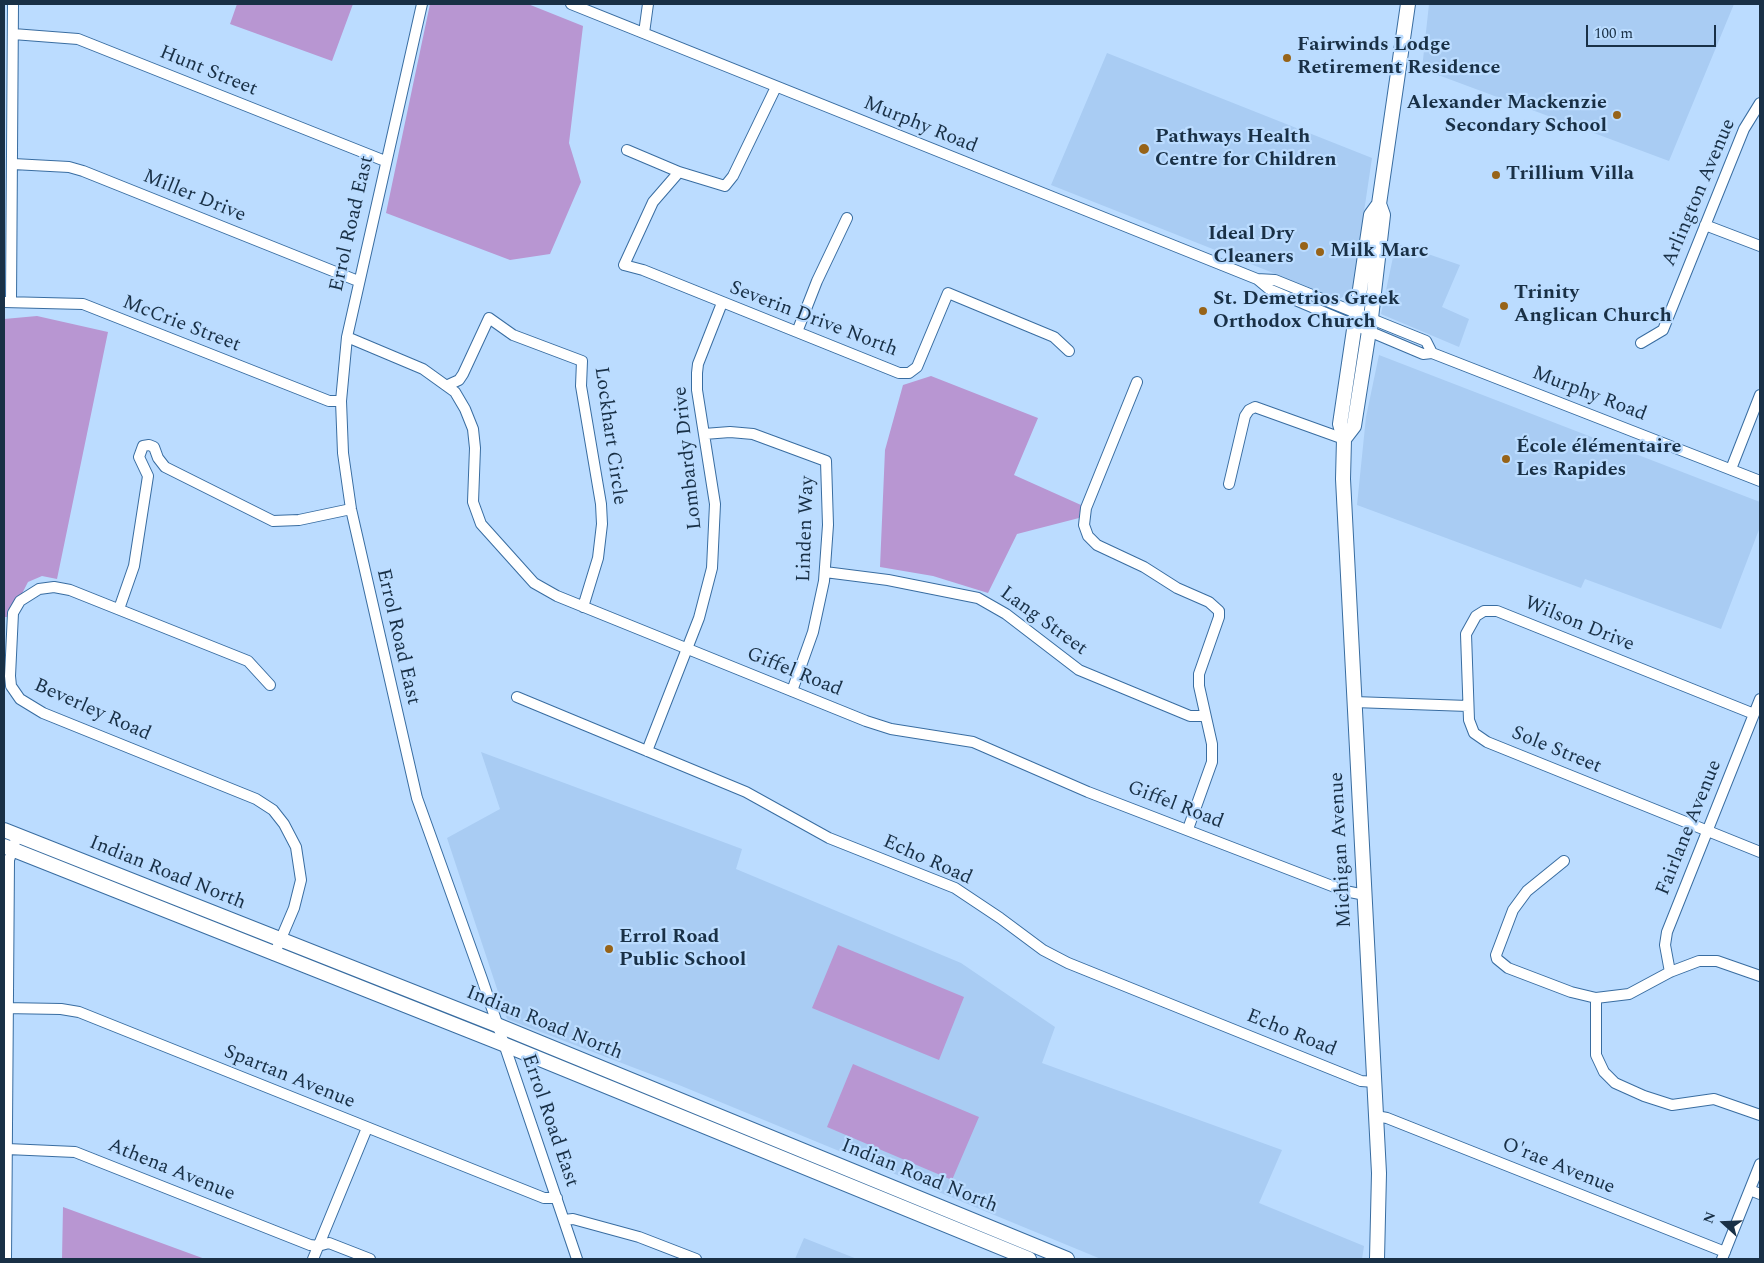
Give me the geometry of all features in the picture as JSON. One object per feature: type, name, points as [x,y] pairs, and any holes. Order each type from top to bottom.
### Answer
[{"type":"main road","name":"Michigan Avenue","points":[[1377,1259],[1379,1173],[1375,1082],[1343,479],[1344,439],[1340,424],[1372,215],[1379,204],[1408,4]]},
{"type":"main road","name":"Michigan Avenue","points":[[1344,439],[1354,426],[1383,215],[1379,204]]},
{"type":"main road","name":"Indian Road North","points":[[10,833],[497,1026],[1067,1259]]},
{"type":"main road","name":"Indian Road North","points":[[8,848],[274,955],[503,1044],[1029,1259]]},
{"type":"street","points":[[7,302],[13,164],[13,4]]},
{"type":"street","name":"Errol Road East","points":[[422,4],[385,161],[347,337],[342,401],[343,453],[351,509],[417,798],[577,1259]]},
{"type":"street","name":"Murphy Road","points":[[571,4],[1257,280],[1269,290],[1369,325],[1426,341],[1432,353],[1760,480]]},
{"type":"street","points":[[644,33],[648,4]]},
{"type":"street","name":"Hunt Street","points":[[13,34],[78,39],[385,161]]},
{"type":"street","points":[[627,150],[679,172],[725,186],[733,176],[776,87]]},
{"type":"street","name":"Arlington Avenue","points":[[1642,343],[1663,330],[1744,128],[1760,103]]},
{"type":"street","name":"Miller Drive","points":[[13,164],[69,167],[84,171],[358,281]]},
{"type":"street","name":"Severin Drive North","points":[[679,172],[653,202],[624,265],[643,270],[892,370],[909,373],[919,363],[948,293],[1054,337],[1069,351]]},
{"type":"street","points":[[797,332],[817,281],[847,218]]},
{"type":"street","points":[[1705,225],[1760,246]]},
{"type":"street","name":"McCrie Street","points":[[7,302],[83,304],[329,401],[342,401]]},
{"type":"street","name":"Lombardy Drive","points":[[647,751],[709,585],[715,541],[715,504],[697,390],[697,373],[698,364],[722,303]]},
{"type":"street","name":"Lockhart Circle","points":[[448,385],[460,380],[489,318],[513,335],[582,361],[581,386],[601,504],[602,524],[598,558],[583,607]]},
{"type":"street","name":"Giffel Road","points":[[347,337],[423,369],[448,385],[465,408],[473,429],[475,448],[473,502],[481,524],[534,583],[583,607],[866,721],[891,729],[973,742],[1088,792],[1345,891],[1364,895]]},
{"type":"street","points":[[1137,382],[1086,508],[1084,525],[1088,536],[1097,545],[1144,568],[1177,588],[1209,602],[1219,611],[1219,617],[1199,674],[1205,716],[1212,744],[1212,762],[1188,829]]},
{"type":"street","points":[[1731,469],[1760,395]]},
{"type":"street","points":[[1229,484],[1245,416],[1255,408],[1344,439]]},
{"type":"street","name":"Linden Way","points":[[704,434],[730,432],[759,435],[826,461],[828,519],[825,572],[813,632],[792,691]]},
{"type":"street","points":[[120,609],[134,566],[148,476],[139,457],[143,446],[154,447],[158,458],[165,467],[273,521],[293,521],[351,509]]},
{"type":"street","name":"Lang Street","points":[[825,572],[888,580],[978,598],[1006,614],[1079,670],[1190,716],[1205,716]]},
{"type":"street","name":"Beverley Road","points":[[270,685],[248,661],[70,590],[54,587],[39,589],[26,596],[16,607],[11,621],[10,676],[15,694],[26,703],[43,713],[247,795],[273,810],[293,838],[301,872],[298,896],[274,955]]},
{"type":"street","name":"Wilson Drive","points":[[1468,706],[1466,634],[1476,616],[1484,611],[1496,612],[1754,714]]},
{"type":"street","name":"Echo Road","points":[[517,697],[746,792],[829,838],[955,888],[1043,950],[1068,963],[1361,1081],[1375,1082]]},
{"type":"street","name":"Fairlane Avenue","points":[[1670,972],[1665,945],[1667,932],[1760,699]]},
{"type":"street","points":[[1354,702],[1468,706]]},
{"type":"street","name":"Sole Street","points":[[1468,706],[1470,728],[1487,742],[1760,852]]},
{"type":"street","points":[[6,1259],[6,1008],[8,848],[10,833]]},
{"type":"street","points":[[1564,861],[1526,891],[1517,904],[1497,950],[1497,960],[1500,963],[1551,985],[1596,998],[1629,994],[1670,972],[1699,961],[1717,961],[1760,976]]},
{"type":"street","points":[[1596,998],[1596,1056],[1604,1072],[1615,1083],[1644,1096],[1672,1105],[1722,1100],[1760,1115]]},
{"type":"street","name":"Spartan Avenue","points":[[6,1008],[61,1009],[79,1012],[544,1198],[557,1198]]},
{"type":"street","name":"O'rae Avenue","points":[[1376,1116],[1387,1118],[1724,1256]]},
{"type":"street","points":[[313,1259],[367,1128]]},
{"type":"street","name":"Athena Avenue","points":[[7,1149],[75,1152],[310,1245],[318,1246],[329,1243],[370,1259]]},
{"type":"street","points":[[1724,1256],[1760,1164]]},
{"type":"street","points":[[1750,1190],[1760,1194]]},
{"type":"street","points":[[564,1220],[573,1219],[639,1237],[696,1259]]},
{"type":"shaded area","points":[[237,4],[353,4],[332,61],[230,24]]},
{"type":"shaded area","points":[[430,4],[528,4],[583,26],[569,143],[581,182],[550,254],[510,260],[386,213]]},
{"type":"shaded area","name":"Alexander Mackenzie Secondary School","points":[[1429,4],[1734,4],[1669,161],[1422,69]]},
{"type":"shaded area","points":[[1107,53],[1372,158],[1352,292],[1339,299],[1051,185]]},
{"type":"shaded area","points":[[1396,243],[1460,265],[1442,307],[1469,319],[1459,347],[1381,314]]},
{"type":"shaded area","points":[[37,316],[108,332],[57,579],[42,576],[28,582],[10,617],[4,617],[4,319]]},
{"type":"shaded area","name":"École élémentaire Les Rapides","points":[[1379,355],[1760,502],[1760,527],[1721,629],[1585,579],[1581,588],[1357,505],[1366,417]]},
{"type":"shaded area","points":[[931,376],[1038,418],[1014,475],[1081,505],[1079,518],[1017,534],[988,593],[933,576],[880,567],[885,450],[903,385]]},
{"type":"shaded area","points":[[481,752],[742,849],[736,869],[961,963],[1055,1027],[1042,1063],[1282,1150],[1259,1203],[1364,1246],[1362,1259],[1101,1259],[679,1085],[507,1019],[447,838],[500,809]]},
{"type":"shaded area","points":[[838,945],[964,997],[939,1060],[812,1008]]},
{"type":"shaded area","points":[[853,1064],[979,1117],[952,1180],[827,1127]]},
{"type":"shaded area","points":[[63,1207],[205,1259],[62,1259]]},
{"type":"shaded area","points":[[804,1238],[857,1259],[795,1259]]},
{"type":"place","name":"Fairwinds Lodge Retirement Residence","points":[[1287,58]]},
{"type":"place","name":"Alexander Mackenzie Secondary School","points":[[1617,115]]},
{"type":"place","name":"Pathways Health Centre for Children","points":[[1144,149]]},
{"type":"place","name":"Trillium Villa","points":[[1496,175]]},
{"type":"place","name":"Ideal Dry Cleaners","points":[[1304,246]]},
{"type":"place","name":"Milk Marc","points":[[1320,252]]},
{"type":"place","name":"Trinity Anglican Church","points":[[1504,306]]},
{"type":"place","name":"St. Demetrios Greek Orthodox Church","points":[[1203,311]]},
{"type":"place","name":"École élémentaire Les Rapides","points":[[1506,459]]},
{"type":"place","name":"Errol Road Public School","points":[[609,949]]}]
